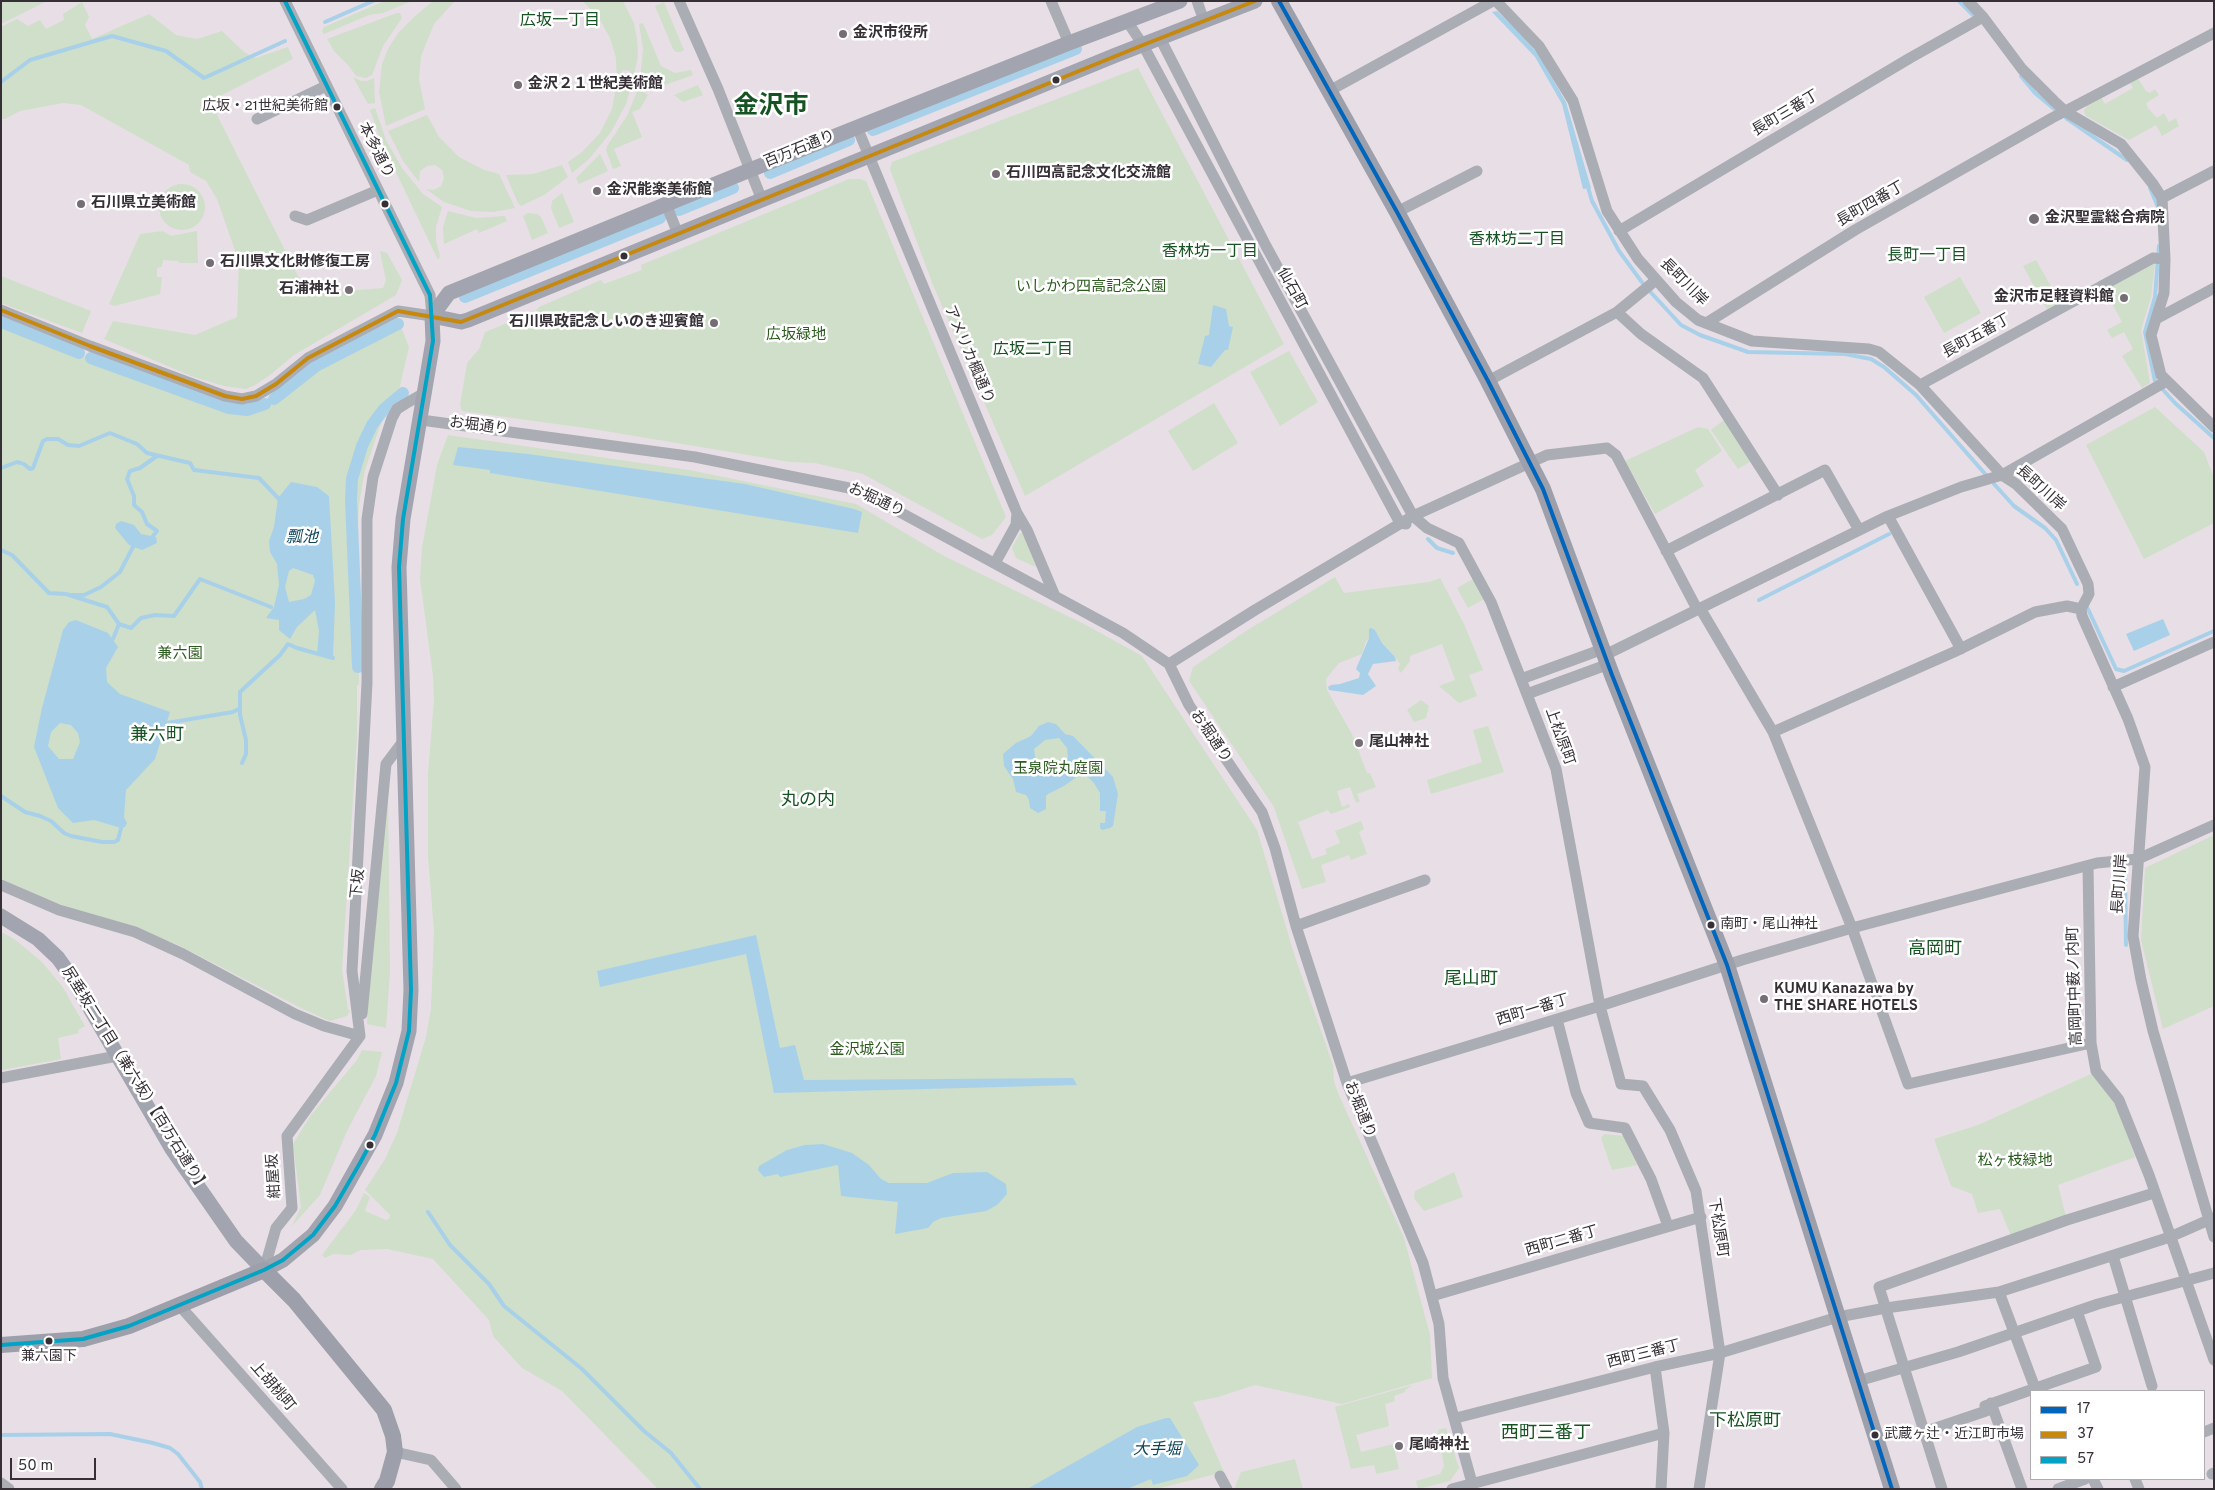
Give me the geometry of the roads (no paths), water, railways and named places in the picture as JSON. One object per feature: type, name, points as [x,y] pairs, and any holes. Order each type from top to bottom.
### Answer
[{"type":"highway","points":[[1280,1],[1397,212],[1488,381],[1543,489],[1727,965],[1892,1489]]},
{"type":"highway","points":[[1,1345],[83,1339],[128,1326],[264,1270],[294,1300],[384,1410],[393,1436],[395,1452],[387,1481],[382,1489]]},
{"type":"main road","name":"百万石通り","points":[[432,316],[449,293],[856,127],[1180,1]]},
{"type":"main road","points":[[264,1270],[283,1260],[313,1234],[335,1206],[375,1135],[396,1083],[409,1031],[410,990],[399,567],[403,518],[426,392],[433,342],[432,316],[461,322],[1255,1]]},
{"type":"main road","name":"尻垂坂二丁目（兼六坂）【百万石通り】","points":[[1,916],[38,939],[58,958],[73,979],[172,1149],[236,1241],[264,1270]]},
{"type":"street","name":"本多通り","points":[[284,1],[430,295],[432,316]]},
{"type":"street","points":[[679,1],[718,89],[762,200]]},
{"type":"street","points":[[1051,1],[1069,43]]},
{"type":"street","points":[[1196,1],[1204,21]]},
{"type":"street","points":[[1968,1],[2022,69],[2066,112],[2121,144],[2162,198],[2165,259],[2164,293],[2152,335],[2161,376],[2214,427]]},
{"type":"street","points":[[1330,91],[1491,3]]},
{"type":"street","name":"長町川岸","points":[[1491,3],[1539,46],[1573,101],[1604,202],[1619,231],[1654,282],[1698,320],[1708,322],[1752,341],[1869,349],[1879,352],[1920,386],[2002,475],[2016,484],[2062,529],[2088,584],[2089,594],[2081,609],[2082,616],[2100,652],[2113,687],[2128,719],[2145,767],[2133,936],[2141,980],[2162,1065],[2211,1219],[2214,1237]]},
{"type":"street","name":"長町三番丁","points":[[1619,231],[1910,58],[1983,18]]},
{"type":"street","name":"仙石町","points":[[1127,21],[1143,45],[1400,523]]},
{"type":"street","points":[[2066,112],[2214,33]]},
{"type":"street","name":"仙石町","points":[[1160,38],[1266,246],[1413,516]]},
{"type":"street","points":[[258,119],[326,86]]},
{"type":"street","name":"長町四番丁","points":[[1708,322],[1855,230],[2052,118],[2066,112]]},
{"type":"street","name":"アメリカ楓通り","points":[[856,127],[1017,513],[1054,594]]},
{"type":"street","points":[[1397,212],[1477,171]]},
{"type":"street","points":[[2162,198],[2214,171]]},
{"type":"street","points":[[295,216],[307,220],[378,190]]},
{"type":"street","points":[[666,204],[678,234]]},
{"type":"street","points":[[1254,253],[1266,246]]},
{"type":"street","name":"長町五番丁","points":[[1920,386],[2153,258],[2165,259]]},
{"type":"street","points":[[1488,381],[1617,312],[1654,282]]},
{"type":"street","points":[[2156,319],[2214,288]]},
{"type":"street","points":[[1,310],[225,396],[242,399],[256,396],[276,384],[308,358],[398,311],[432,316]]},
{"type":"street","points":[[1617,312],[1642,334],[1703,378],[1778,495]]},
{"type":"street","points":[[1322,378],[1334,372]]},
{"type":"street","points":[[1528,694],[1888,516],[1960,487],[2002,475],[2166,381]]},
{"type":"street","points":[[1,885],[60,910],[135,932],[183,954],[295,1014],[324,1026],[360,1036],[352,971],[367,683],[367,519],[373,477],[392,418],[397,410],[426,392]]},
{"type":"street","name":"お堀通り","points":[[421,420],[695,457],[840,484],[870,494],[1054,594],[1123,633],[1170,664],[1189,705],[1262,812],[1275,848],[1296,926],[1347,1082],[1423,1263],[1439,1324],[1443,1378],[1456,1418],[1472,1483]]},
{"type":"street","points":[[1170,664],[1255,610],[1413,516],[1547,455],[1607,448],[1616,455],[1698,609],[1773,732],[1852,928],[1908,1084],[2091,1043]]},
{"type":"street","points":[[1666,551],[1825,470],[1859,530]]},
{"type":"street","points":[[995,563],[1016,525],[1017,513]]},
{"type":"street","name":"上松原町","points":[[1413,516],[1427,528],[1459,543],[1491,602],[1522,678],[1556,768],[1600,1006]]},
{"type":"street","points":[[1888,516],[1961,649]]},
{"type":"street","points":[[1400,523],[1427,528]]},
{"type":"street","points":[[1773,732],[1961,649],[2035,612],[2067,606],[2081,609]]},
{"type":"street","points":[[2113,687],[2214,642]]},
{"type":"street","points":[[1522,678],[1606,656]]},
{"type":"street","name":"下坂","points":[[360,1036],[386,764],[404,740]]},
{"type":"street","name":"西町一番丁","points":[[1347,1082],[1852,928],[2088,867],[2097,863],[2138,859],[2214,825]]},
{"type":"street","name":"高岡町中薮ノ内町","points":[[2088,867],[2091,1043],[2096,1070],[2119,1100],[2214,1360]]},
{"type":"street","points":[[1296,926],[1426,880]]},
{"type":"street","name":"下松原町","points":[[1600,1006],[1621,1084],[1643,1086],[1670,1130],[1696,1191],[1720,1353],[1699,1489]]},
{"type":"street","points":[[1557,1019],[1576,1093],[1589,1124],[1625,1128],[1651,1179],[1668,1226]]},
{"type":"street","name":"紺屋坂","points":[[264,1270],[276,1228],[292,1208],[287,1136],[360,1036]]},
{"type":"street","points":[[1,1078],[117,1056]]},
{"type":"street","points":[[1942,1489],[1906,1368],[1879,1287],[2067,1220],[2154,1193]]},
{"type":"street","name":"西町二番丁","points":[[1432,1296],[1701,1216]]},
{"type":"street","name":"西町三番丁","points":[[1456,1418],[1655,1367],[1720,1353],[1838,1317],[1886,1308],[1999,1292],[2170,1237],[2211,1219]]},
{"type":"street","points":[[2112,1256],[2152,1386]]},
{"type":"street","points":[[1858,1381],[1906,1368],[2077,1311],[2214,1273]]},
{"type":"street","points":[[1999,1292],[2035,1388]]},
{"type":"street","name":"上胡桃町","points":[[180,1306],[342,1489]]},
{"type":"street","points":[[1924,1432],[1986,1411],[1985,1406],[2096,1367],[2077,1311]]},
{"type":"street","points":[[1655,1367],[1664,1433],[1661,1489]]},
{"type":"street","points":[[1991,1404],[2022,1489]]},
{"type":"street","points":[[1452,1489],[1664,1433]]},
{"type":"street","points":[[395,1452],[431,1460],[456,1489]]},
{"type":"street","points":[[1220,1476],[1226,1489]]},
{"type":"street","points":[[2058,1489],[2082,1480]]},
{"type":"street","points":[[1,1483],[9,1489]]},
{"type":"water","points":[[1497,11],[1523,36],[1539,55],[1566,102],[1591,188],[1583,189],[1562,104],[1535,57],[1492,12]]},
{"type":"water","points":[[1213,305],[1226,309],[1229,326],[1233,327],[1228,350],[1225,350],[1211,367],[1198,364],[1205,336],[1209,335]]},
{"type":"water","points":[[458,447],[528,454],[745,484],[862,512],[858,533],[490,473],[490,470],[453,465]]},
{"type":"water","name":"瓢池","points":[[291,482],[317,487],[329,496],[335,602],[333,658],[317,654],[319,631],[315,610],[297,627],[290,639],[279,630],[279,620],[266,618],[274,607],[279,585],[277,564],[270,552],[269,541],[274,527],[278,498]],"holes":[[[293,568],[313,575],[315,581],[311,595],[304,599],[289,602],[285,587],[289,571]]]},
{"type":"water","points":[[121,521],[134,525],[141,534],[156,537],[157,543],[142,550],[129,545],[115,528],[116,524]]},
{"type":"water","points":[[2163,619],[2170,635],[2134,651],[2126,634]]},
{"type":"water","points":[[76,620],[108,633],[118,647],[106,668],[107,682],[120,694],[170,712],[155,759],[126,790],[124,817],[127,823],[125,827],[121,828],[94,820],[73,823],[58,808],[34,747],[42,708],[63,630],[69,622]],"holes":[[[60,723],[71,725],[78,733],[80,742],[73,759],[59,759],[48,746],[51,732]]]},
{"type":"water","points":[[1369,629],[1375,630],[1396,661],[1373,664],[1368,674],[1376,686],[1363,695],[1329,690],[1328,687],[1331,685],[1359,678],[1360,673],[1356,669],[1369,638]]},
{"type":"water","points":[[1048,722],[1056,724],[1065,734],[1073,736],[1113,777],[1118,794],[1113,826],[1102,830],[1100,828],[1100,823],[1105,823],[1106,811],[1100,811],[1100,793],[1086,775],[1078,776],[1048,794],[1046,796],[1046,809],[1038,813],[1030,808],[1026,795],[1016,792],[1013,779],[1004,766],[1003,754],[1016,743],[1031,736],[1039,726]],"holes":[[[1059,738],[1067,748],[1068,757],[1061,771],[1054,775],[1041,768],[1035,757],[1034,749],[1045,740]]]},
{"type":"water","points":[[756,935],[780,1048],[795,1045],[804,1080],[1073,1078],[1077,1085],[774,1093],[746,954],[600,987],[597,971]]},
{"type":"water","points":[[823,1144],[852,1153],[869,1165],[881,1179],[889,1183],[927,1183],[953,1173],[987,1172],[1006,1184],[1007,1194],[997,1205],[986,1211],[941,1218],[933,1222],[928,1228],[895,1234],[898,1202],[841,1196],[838,1165],[780,1177],[778,1174],[764,1177],[758,1170],[759,1166],[787,1150],[805,1145]]},
{"type":"water","name":"大手堀","points":[[1170,1418],[1199,1465],[1187,1476],[1153,1485],[1151,1479],[1127,1489],[1027,1489],[1137,1427]]},
{"type":"waterway","points":[[325,22],[373,1]]},
{"type":"waterway","points":[[1959,1],[1977,19]]},
{"type":"waterway","points":[[1,82],[30,60],[112,36],[166,51],[204,78],[285,41]]},
{"type":"waterway","points":[[873,130],[1076,49]]},
{"type":"waterway","points":[[2021,76],[2035,93],[2059,113]]},
{"type":"waterway","points":[[2066,118],[2127,160]]},
{"type":"waterway","points":[[770,173],[849,140]]},
{"type":"waterway","points":[[1587,184],[1592,201],[1619,251],[1644,285],[1681,325],[1700,335],[1748,352],[1845,354],[1871,359],[1884,367],[1916,395],[1986,475]]},
{"type":"waterway","points":[[679,210],[733,188]]},
{"type":"waterway","points":[[2150,188],[2158,207]]},
{"type":"waterway","points":[[465,297],[660,218]]},
{"type":"waterway","points":[[2159,246],[2155,297],[2145,332],[2155,381],[2175,403],[2214,438]]},
{"type":"waterway","points":[[1,322],[79,353]]},
{"type":"waterway","points":[[274,399],[316,366],[398,324]]},
{"type":"waterway","points":[[91,358],[229,408],[247,410],[265,404]]},
{"type":"waterway","points":[[358,667],[351,500],[352,479],[362,446],[372,425],[384,409],[403,393]]},
{"type":"waterway","points":[[24,464],[30,469],[33,468],[43,441],[47,439],[58,439],[68,445],[79,446],[110,433],[137,444],[147,453],[190,463],[194,470],[259,478],[278,498]]},
{"type":"waterway","points":[[153,536],[157,531],[147,524],[142,512],[134,505],[134,496],[127,479],[130,471],[140,468],[157,456]]},
{"type":"waterway","points":[[1,468],[17,462],[21,463]]},
{"type":"waterway","points":[[1994,484],[2014,506],[2045,528],[2056,540],[2077,584]]},
{"type":"waterway","points":[[1759,600],[1889,534]]},
{"type":"waterway","points":[[1428,539],[1437,548],[1453,553]]},
{"type":"waterway","points":[[72,595],[84,595],[101,587],[120,572],[133,547]]},
{"type":"waterway","points":[[1,550],[12,555],[49,593],[66,594],[107,607],[119,624]]},
{"type":"waterway","points":[[113,639],[119,624],[131,628],[141,618],[155,615],[174,616],[200,579],[271,607]]},
{"type":"waterway","points":[[2087,607],[2116,669],[2124,671],[2214,631]]},
{"type":"waterway","points":[[242,763],[246,754],[246,740],[240,715],[240,692],[280,655],[288,644],[333,658]]},
{"type":"waterway","points":[[167,723],[233,712],[239,709]]},
{"type":"waterway","points":[[1,796],[25,812],[51,821],[64,833],[71,836],[102,842],[114,842],[118,840],[121,828]]},
{"type":"waterway","points":[[2125,869],[2126,945]]},
{"type":"waterway","points":[[428,1212],[450,1245],[489,1284],[504,1306],[582,1369],[644,1431],[671,1453],[700,1489]]},
{"type":"waterway","points":[[1,1435],[110,1434],[153,1443],[170,1448],[178,1454],[200,1482],[202,1489]]},
{"type":"place","name":"金沢市役所","points":[[843,34]]},
{"type":"place","name":"金沢２１世紀美術館","points":[[518,85]]},
{"type":"place","name":"広坂・21世紀美術館","points":[[337,107]]},
{"type":"place","name":"石川四高記念文化交流館","points":[[996,174]]},
{"type":"place","name":"金沢能楽美術館","points":[[597,191]]},
{"type":"place","name":"石川県立美術館","points":[[81,204]]},
{"type":"place","name":"金沢聖霊総合病院","points":[[2034,219]]},
{"type":"place","name":"石川県文化財修復工房","points":[[210,263]]},
{"type":"place","name":"石浦神社","points":[[349,290]]},
{"type":"place","name":"金沢市足軽資料館","points":[[2124,298]]},
{"type":"place","name":"石川県政記念しいのき迎賓館","points":[[714,323]]},
{"type":"place","name":"尾山神社","points":[[1359,743]]},
{"type":"place","name":"南町・尾山神社","points":[[1711,925]]},
{"type":"place","name":"KUMU Kanazawa by THE SHARE HOTELS","points":[[1764,999]]},
{"type":"place","name":"兼六園下","points":[[49,1341]]},
{"type":"place","name":"武蔵ヶ辻・近江町市場","points":[[1875,1435]]},
{"type":"place","name":"尾崎神社","points":[[1399,1446]]},
{"type":"district","name":"広坂一丁目","points":[[560,22]]},
{"type":"district","name":"金沢市","points":[[771,108]]},
{"type":"district","name":"香林坊二丁目","points":[[1517,241]]},
{"type":"district","name":"香林坊一丁目","points":[[1210,253]]},
{"type":"district","name":"長町一丁目","points":[[1927,257]]},
{"type":"district","name":"広坂二丁目","points":[[1033,351]]},
{"type":"district","name":"兼六町","points":[[157,736]]},
{"type":"district","name":"丸の内","points":[[808,801]]},
{"type":"district","name":"高岡町","points":[[1935,950]]},
{"type":"district","name":"尾山町","points":[[1471,980]]},
{"type":"district","name":"下松原町","points":[[1745,1422]]},
{"type":"district","name":"西町三番丁","points":[[1546,1434]]},
{"type":"park label","name":"いしかわ四高記念公園","points":[[1091,288]]},
{"type":"park label","name":"広坂緑地","points":[[796,336]]},
{"type":"park label","name":"兼六園","points":[[180,655]]},
{"type":"park label","name":"玉泉院丸庭園","points":[[1058,770]]},
{"type":"park label","name":"金沢城公園","points":[[867,1051]]},
{"type":"park label","name":"松ヶ枝緑地","points":[[2015,1162]]}]
